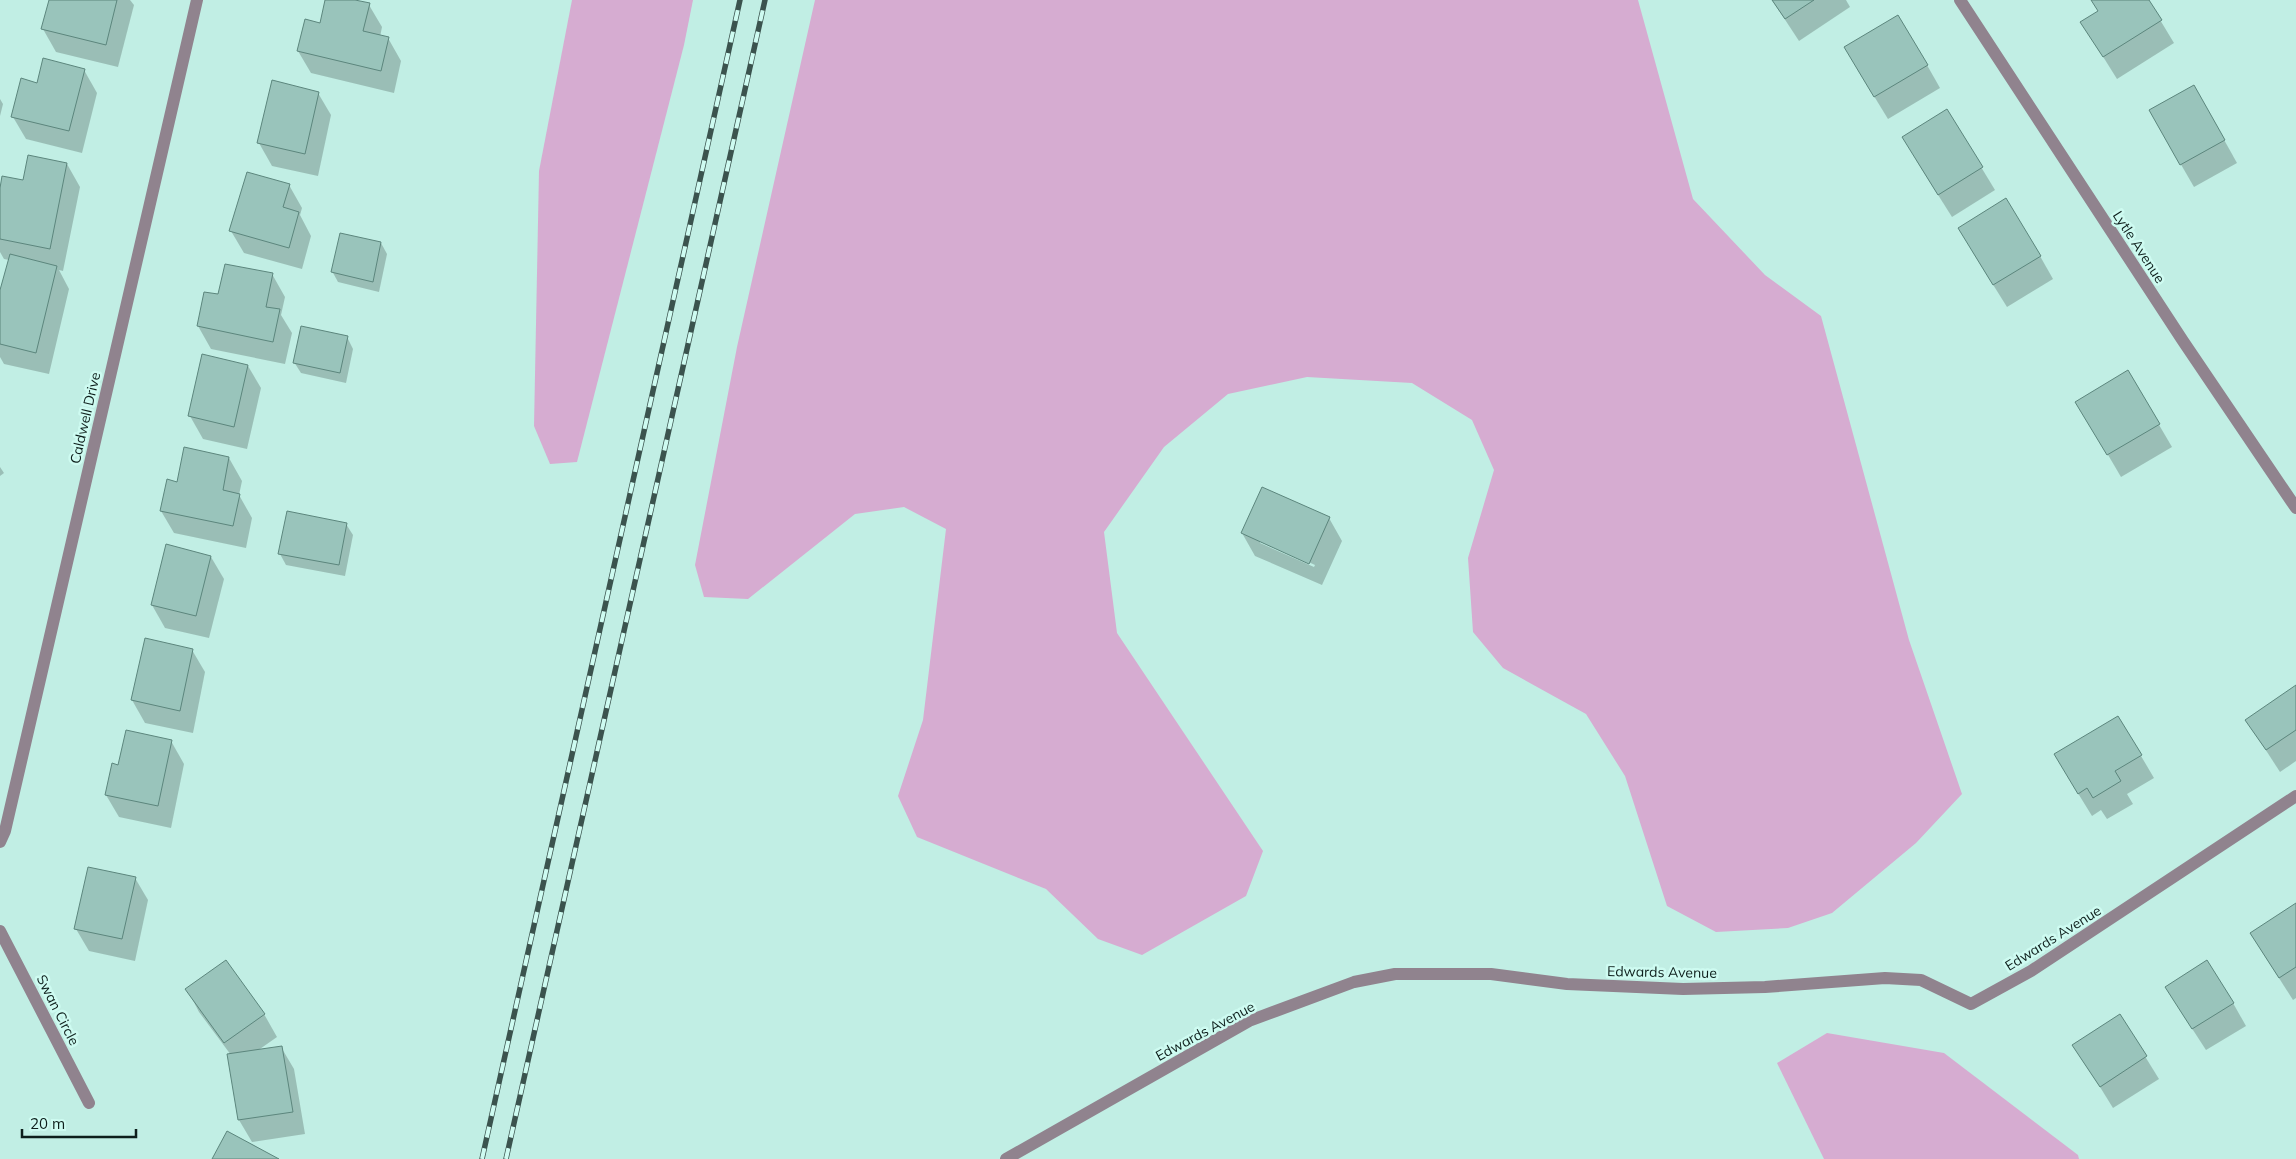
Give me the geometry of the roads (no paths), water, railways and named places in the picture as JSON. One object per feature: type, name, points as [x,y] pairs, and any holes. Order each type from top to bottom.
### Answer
[{"type":"street","name":"Caldwell Drive","points":[[0,842],[197,0]]},
{"type":"street","name":"Lytle Avenue","points":[[1960,0],[2183,341],[2296,508]]},
{"type":"street","name":"Edwards Avenue","points":[[1006,1159],[1249,1021],[1354,982],[1395,974],[1491,974],[1568,984],[1684,990],[1765,987],[1886,978],[1921,980],[1971,1004],[2031,971],[2296,796]]},
{"type":"street","name":"Swan Circle","points":[[0,931],[89,1103]]},
{"type":"railway","points":[[482,1159],[740,0]]},
{"type":"railway","points":[[506,1159],[765,0]]}]
